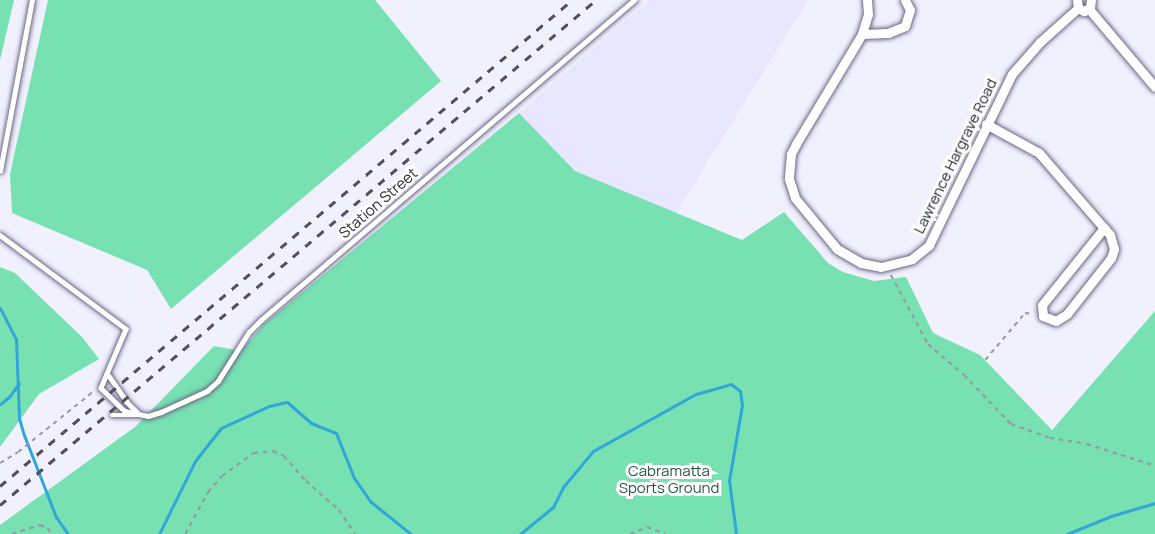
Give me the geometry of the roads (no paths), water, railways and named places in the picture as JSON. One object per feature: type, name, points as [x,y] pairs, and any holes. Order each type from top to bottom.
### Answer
[{"type":"street","name":"Lawrence Hargrave Road","points":[[867,0],[868,14],[862,34],[796,144],[790,160],[789,179],[795,198],[837,249],[861,263],[891,266],[912,259],[929,245],[986,124],[1019,64],[1078,4]]},
{"type":"street","points":[[862,34],[888,33],[904,26],[910,10],[905,0]]},
{"type":"street","points":[[1078,4],[1090,5],[1155,87]]},
{"type":"street","points":[[986,124],[1039,153],[1104,228],[1110,235],[1114,249],[1111,258],[1067,314],[1056,321],[1043,316],[1041,305],[1104,228]]},
{"type":"lane","points":[[0,171],[32,0]]},
{"type":"lane","name":"Station Street","points":[[112,415],[120,417],[161,412],[207,391],[218,381],[249,332],[261,320],[635,0]]},
{"type":"lane","points":[[0,234],[126,329],[101,388],[120,408],[140,415]]},
{"type":"lane","points":[[107,370],[108,376],[127,402],[140,415]]},
{"type":"waterway","points":[[0,308],[16,339],[19,418],[24,435],[56,517],[68,534]]},
{"type":"waterway","points":[[0,404],[9,397],[19,383]]},
{"type":"waterway","points":[[520,534],[553,507],[563,487],[593,451],[696,394],[731,384],[740,391],[742,405],[729,480],[736,534]]},
{"type":"waterway","points":[[159,534],[195,461],[221,428],[269,406],[287,402],[311,423],[336,433],[354,478],[371,502],[411,534]]},
{"type":"waterway","points":[[1067,534],[1111,516],[1155,503]]},
{"type":"railway","points":[[0,486],[572,0]]},
{"type":"railway","points":[[0,505],[596,0]]},
{"type":"park label","name":"Cabramatta Sports Ground","points":[[669,478]]}]
